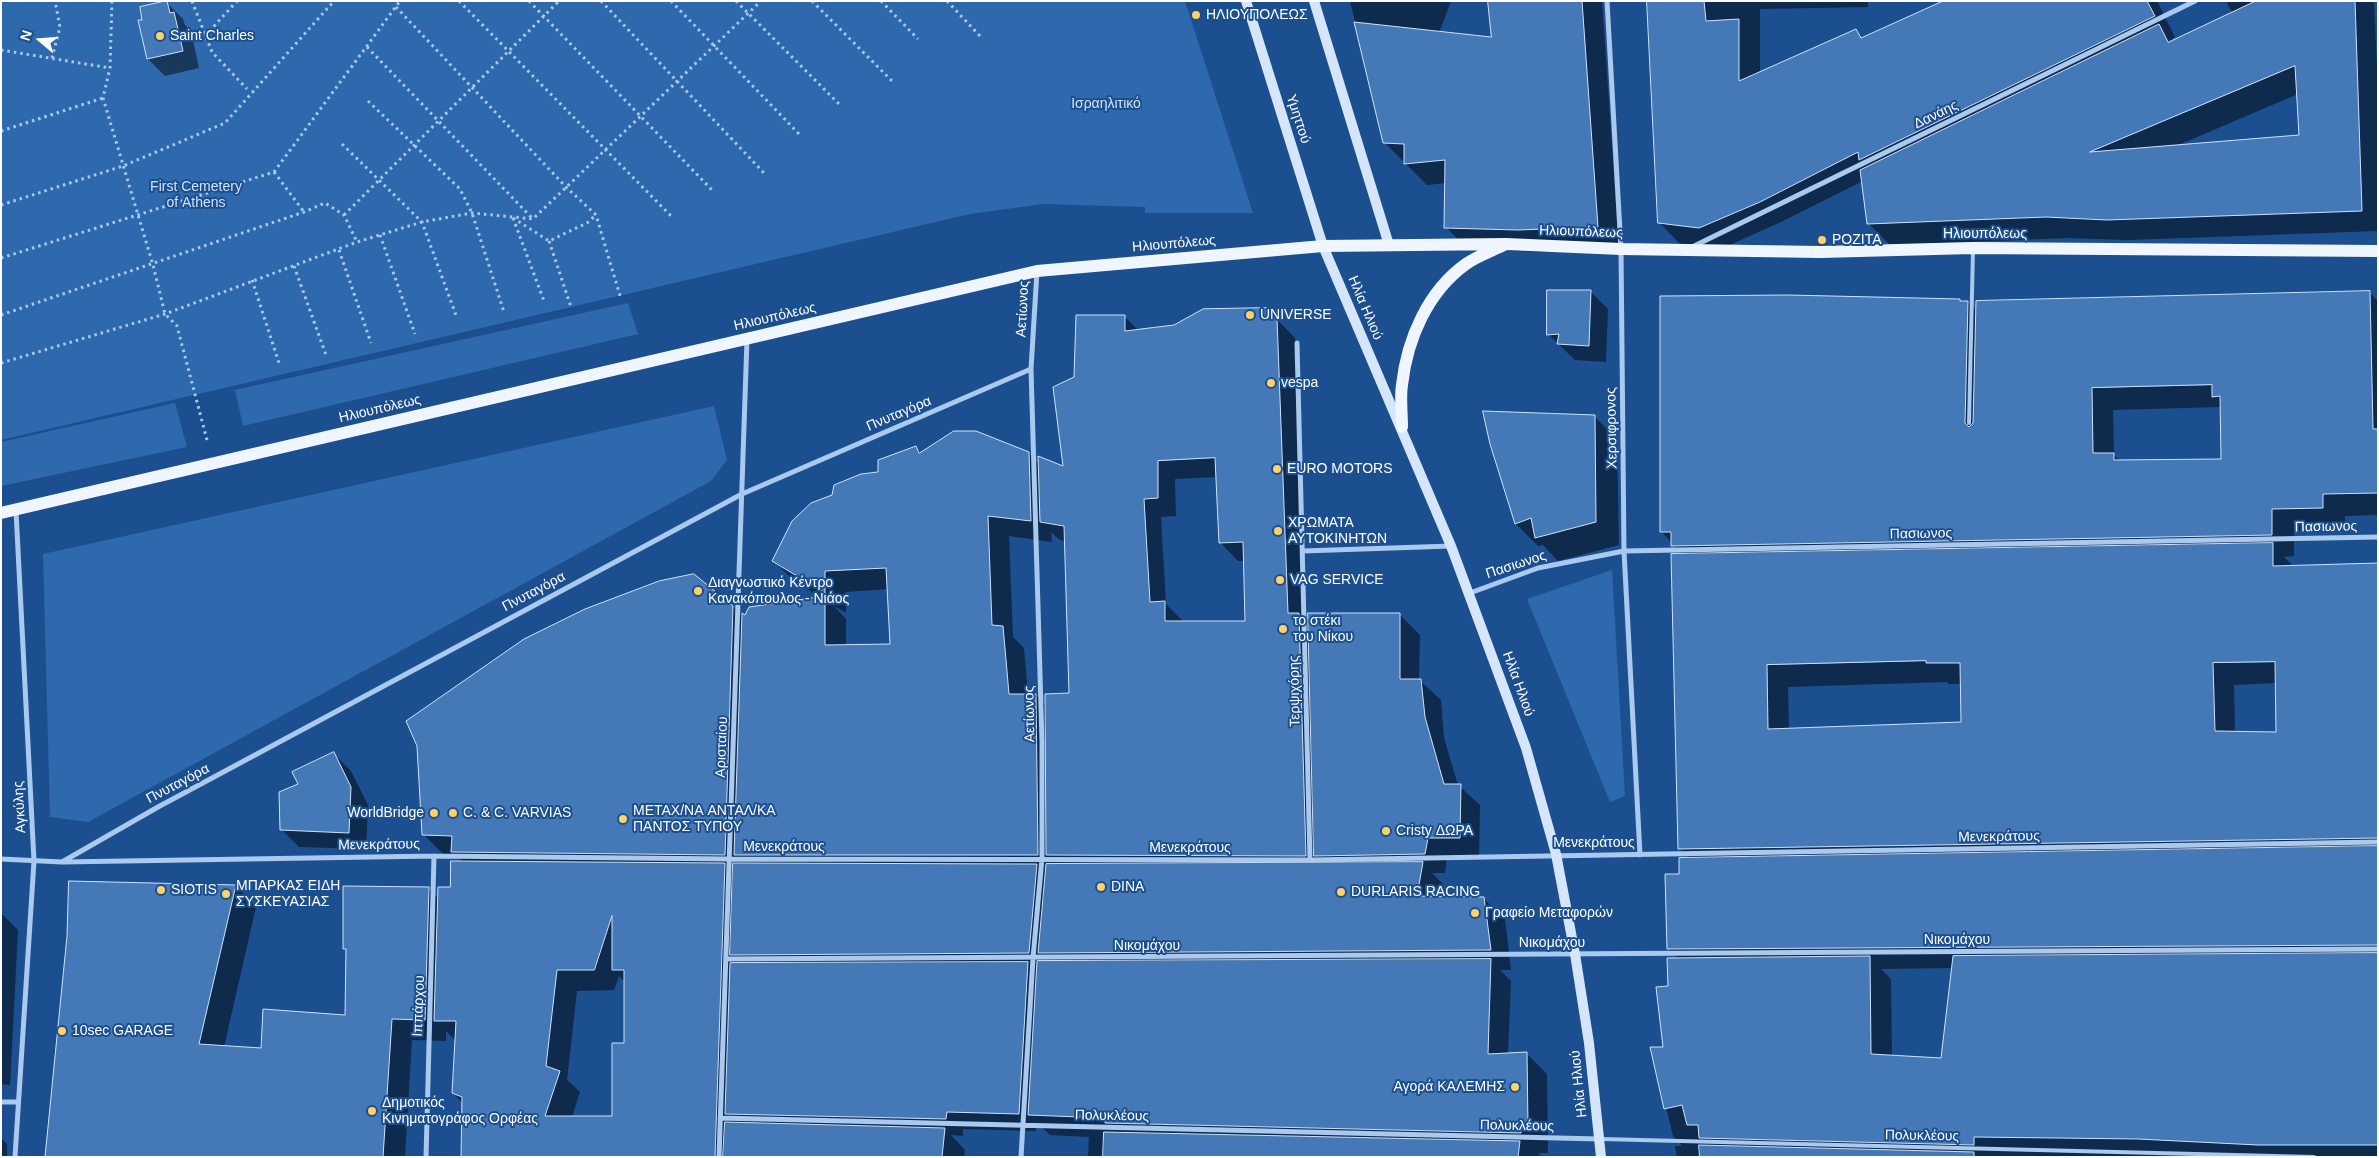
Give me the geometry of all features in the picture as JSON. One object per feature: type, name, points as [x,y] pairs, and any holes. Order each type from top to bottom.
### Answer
[{"type":"main road","name":"Υμηττού","points":[[1246,1],[1323,246]]},
{"type":"main road","points":[[1314,1],[1389,245]]},
{"type":"main road","name":"Ηλιουπόλεως","points":[[1,513],[1037,271],[1323,246],[1389,245],[1506,244],[1821,252],[1973,248],[2378,251]]},
{"type":"main road","points":[[1402,427],[1401,386],[1407,354],[1423,314],[1437,290],[1466,264],[1506,244]]},
{"type":"main road","name":"Ηλία Ηλιού","points":[[1323,246],[1452,546],[1516,717],[1556,854],[1575,954],[1589,1043],[1601,1157]]},
{"type":"street","name":"Χερσιφρονος","points":[[1607,1],[1621,248],[1624,551],[1640,855]]},
{"type":"street","name":"Δανάης","points":[[1687,249],[2195,1]]},
{"type":"street","name":"Αετίωνος","points":[[1021,1157],[1033,958],[1042,858],[1042,742],[1031,369],[1037,271]]},
{"type":"street","name":"Αρισταίου","points":[[719,1157],[747,339]]},
{"type":"street","name":"Τερψιχόρης","points":[[1297,343],[1310,860]]},
{"type":"street","name":"Πνυταγόρα","points":[[62,862],[167,802],[742,494],[1031,369]]},
{"type":"street","name":"Αγκύλης","points":[[15,1157],[34,861],[16,510]]},
{"type":"street","name":"Πασιωνος","points":[[1470,593],[1538,568],[1624,551],[2378,537]]},
{"type":"street","points":[[1303,551],[1452,546]]},
{"type":"street","name":"Μενεκράτους","points":[[1,859],[62,862],[434,856],[730,859],[1042,858],[1310,860],[1556,854],[1640,855],[2378,842]]},
{"type":"street","name":"Ιππάρχου","points":[[426,1157],[434,856]]},
{"type":"street","name":"Νικομάχου","points":[[726,959],[2378,949]]},
{"type":"street","points":[[1,1102],[18,1102]]},
{"type":"street","name":"Πολυκλέους","points":[[720,1118],[1599,1139]]},
{"type":"lane","points":[[1969,424],[1973,248]]},
{"type":"lane","name":"Πολυκλέους","points":[[1599,1139],[2314,1157]]},
{"type":"path","points":[[52,58],[60,27],[55,1]]},
{"type":"path","points":[[112,1],[110,68],[103,98],[153,265],[165,314],[177,326],[213,464]]},
{"type":"path","points":[[192,1],[212,52],[247,88]]},
{"type":"path","points":[[205,36],[237,1]]},
{"type":"path","points":[[1,205],[123,166],[224,123],[334,1]]},
{"type":"path","points":[[1,258],[274,172],[400,1]]},
{"type":"path","points":[[459,1],[508,53],[671,216]]},
{"type":"path","points":[[529,1],[712,190]]},
{"type":"path","points":[[344,215],[559,1]]},
{"type":"path","points":[[601,1],[764,173]]},
{"type":"path","points":[[671,1],[799,134]]},
{"type":"path","points":[[736,1],[840,105]]},
{"type":"path","points":[[1,363],[165,314],[356,242],[422,222],[472,213],[533,218],[606,151],[761,1]]},
{"type":"path","points":[[812,1],[893,82]]},
{"type":"path","points":[[882,1],[918,39]]},
{"type":"path","points":[[947,1],[980,36]]},
{"type":"path","points":[[396,7],[566,187],[596,215],[620,299]]},
{"type":"path","points":[[367,47],[533,218]]},
{"type":"path","points":[[1,50],[110,68]]},
{"type":"path","points":[[1,131],[103,98]]},
{"type":"path","points":[[368,101],[416,144],[460,189],[472,213],[504,312]]},
{"type":"path","points":[[342,144],[422,222],[457,318]]},
{"type":"path","points":[[274,172],[304,212]]},
{"type":"path","points":[[1,315],[153,265],[325,203],[344,215],[356,242]]},
{"type":"path","points":[[549,241],[587,223],[596,215]]},
{"type":"path","points":[[513,217],[549,241],[571,307]]},
{"type":"path","points":[[513,217],[544,301]]},
{"type":"path","points":[[380,235],[415,334]]},
{"type":"path","points":[[339,250],[371,343]]},
{"type":"path","points":[[294,266],[326,355]]},
{"type":"path","points":[[252,280],[280,366]]},
{"type":"green space","name":"First Cemetery of Athens","points":[[1,1],[1185,1],[1253,213],[1145,213],[1145,207],[1043,204],[970,214],[1,440]]},
{"type":"green space","points":[[628,303],[638,334],[243,426],[235,390]]},
{"type":"green space","points":[[175,403],[187,447],[1,486],[1,442]]},
{"type":"green space","points":[[714,406],[727,460],[711,481],[88,822],[50,817],[43,554]]},
{"type":"green space","points":[[1612,570],[1625,796],[1610,802],[1527,599]]},
{"type":"building","name":"Saint Charles","points":[[167,1],[170,13],[174,12],[183,51],[147,59],[138,20],[142,20],[140,7]]},
{"type":"building","points":[[1488,1],[1582,1],[1598,227],[1518,230],[1444,228],[1445,160],[1404,164],[1404,144],[1383,143],[1354,22],[1491,37]]},
{"type":"building","points":[[1647,1],[1704,1],[1706,21],[1739,19],[1739,81],[1856,29],[1861,38],[1943,1],[2147,1],[2155,16],[1859,160],[1858,152],[1760,202],[1699,228],[1658,223]]},
{"type":"building","points":[[2256,1],[2355,1],[2362,211],[2107,220],[2046,217],[1867,224],[1860,170],[2159,24],[2168,42]],"holes":[[[2295,66],[2299,135],[2090,152]]]},
{"type":"building","points":[[1547,290],[1591,290],[1589,346],[1557,344],[1559,334],[1547,335]]},
{"type":"building","points":[[2370,291],[2373,429],[2378,429],[2378,493],[2323,494],[2323,508],[2272,509],[2272,535],[1671,546],[1671,532],[1660,532],[1660,296],[1788,295],[1960,299],[1960,301],[1968,301],[1965,423],[1969,427],[1973,423],[1976,301]],"holes":[[[2212,385],[2212,397],[2220,396],[2221,459],[2114,460],[2114,453],[2093,453],[2092,388]]]},
{"type":"building","points":[[1268,308],[1269,317],[1277,318],[1288,613],[1299,613],[1306,856],[1046,855],[1045,694],[1069,693],[1064,526],[1040,522],[1038,456],[1063,466],[1053,387],[1074,377],[1076,315],[1125,315],[1125,331],[1174,325],[1203,309]],"holes":[[[1215,458],[1219,543],[1243,542],[1245,621],[1165,621],[1165,601],[1150,602],[1144,499],[1158,498],[1158,461]]]},
{"type":"building","points":[[1483,411],[1595,415],[1596,522],[1535,538],[1531,518],[1515,524],[1490,444]]},
{"type":"building","points":[[954,431],[976,431],[1029,452],[1031,521],[988,516],[992,625],[1003,626],[1009,694],[1036,694],[1038,855],[734,855],[742,613],[745,615],[749,607],[825,596],[825,645],[890,644],[886,568],[825,571],[825,593],[772,561],[792,521],[811,503],[832,495],[834,485],[861,474],[878,472],[878,460],[916,446],[919,453]]},
{"type":"building","points":[[2273,543],[2273,566],[2378,563],[2378,838],[1678,849],[1671,554]],"holes":[[[1926,661],[1926,663],[1960,663],[1961,722],[1768,729],[1767,665]],[[2275,662],[2276,732],[2215,731],[2213,663]]]},
{"type":"building","points":[[694,574],[733,606],[725,855],[451,852],[452,836],[422,835],[417,746],[406,721],[524,639],[585,609],[659,581]]},
{"type":"building","points":[[1308,613],[1400,613],[1400,679],[1421,679],[1425,717],[1444,784],[1461,784],[1460,838],[1428,838],[1425,854],[1314,856]]},
{"type":"building","points":[[334,752],[351,787],[349,833],[280,830],[279,792],[298,784],[292,772]]},
{"type":"building","points":[[2378,846],[2378,945],[1667,949],[1665,874],[1679,874],[1679,858]]},
{"type":"building","points":[[451,861],[725,863],[715,1157],[461,1157],[462,1097],[452,1093],[456,1021],[434,1021],[438,887],[450,887]],"holes":[[[612,916],[612,970],[624,970],[624,1043],[612,1043],[612,1116],[545,1116],[560,1071],[546,1066],[557,970],[594,970]]]},
{"type":"building","points":[[1423,862],[1417,896],[1484,897],[1491,950],[1038,953],[1046,864]]},
{"type":"building","points":[[733,863],[1037,864],[1029,953],[730,955]]},
{"type":"building","points":[[69,881],[236,885],[199,1044],[261,1048],[263,1009],[345,1015],[346,949],[343,949],[343,886],[429,887],[425,1020],[392,1019],[383,1157],[45,1157],[67,936]]},
{"type":"building","points":[[2378,953],[2378,1145],[2258,1145],[2138,1139],[1974,1137],[1974,1145],[1699,1138],[1698,1125],[1687,1125],[1682,1105],[1664,1109],[1650,1047],[1663,1047],[1656,987],[1668,986],[1667,958],[1870,956],[1871,1054],[1941,1058],[1953,956]]},
{"type":"building","points":[[1491,959],[1488,1054],[1527,1052],[1528,1127],[1521,1128],[1521,1133],[1105,1123],[1105,1118],[1028,1115],[1037,961]]},
{"type":"building","points":[[1028,962],[1019,1114],[947,1112],[946,1119],[725,1114],[730,963]]},
{"type":"building","points":[[725,1122],[945,1128],[942,1157],[723,1157]]},
{"type":"building","points":[[1104,1132],[1520,1141],[1518,1157],[1103,1157]]},
{"type":"building","points":[[1699,1145],[1974,1152],[1974,1157],[1700,1157]]},
{"type":"place","name":"ΗΛΙΟΥΠΟΛΕΩΣ","points":[[1196,15]]},
{"type":"place","name":"Saint Charles","points":[[160,36]]},
{"type":"place","name":"ΡΟΖΙΤΑ","points":[[1822,240]]},
{"type":"place","name":"UNIVERSE","points":[[1250,315]]},
{"type":"place","name":"vespa","points":[[1271,383]]},
{"type":"place","name":"EURO MOTORS","points":[[1277,469]]},
{"type":"place","name":"ΧΡΩΜΑΤΑ ΑΥΤΟΚΙΝΗΤΩΝ","points":[[1278,531]]},
{"type":"place","name":"VAG SERVICE","points":[[1280,580]]},
{"type":"place","name":"Διαγνωστικό Κέντρο Κανακόπουλος - Νιάος","points":[[698,591]]},
{"type":"place","name":"το στέκι του Νίκου","points":[[1283,629]]},
{"type":"place","name":"WorldBridge","points":[[434,813]]},
{"type":"place","name":"C. & C. VARVIAS","points":[[453,813]]},
{"type":"place","name":"ΜΕΤΑΧ/ΝΑ ΑΝΤΑΛ/ΚΑ ΠΑΝΤΟΣ ΤΥΠΟΥ","points":[[623,819]]},
{"type":"place","name":"Cristy ΔΩΡΑ","points":[[1386,831]]},
{"type":"place","name":"DINA","points":[[1101,887]]},
{"type":"place","name":"SIOTIS","points":[[161,890]]},
{"type":"place","name":"DURLARIS RACING","points":[[1341,892]]},
{"type":"place","name":"ΜΠΑΡΚΑΣ ΕΙΔΗ ΣΥΣΚΕΥΑΣΙΑΣ","points":[[226,894]]},
{"type":"place","name":"Γραφείο Μεταφορών","points":[[1475,913]]},
{"type":"place","name":"10sec GARAGE","points":[[62,1031]]},
{"type":"place","name":"Αγορά ΚΑΛΕΜΗΣ","points":[[1515,1087]]},
{"type":"place","name":"Δημοτικός Κινηματογράφος Ορφέας","points":[[372,1111]]},
{"type":"park label","name":"Ισραηλιτικό","points":[[1106,104]]}]
